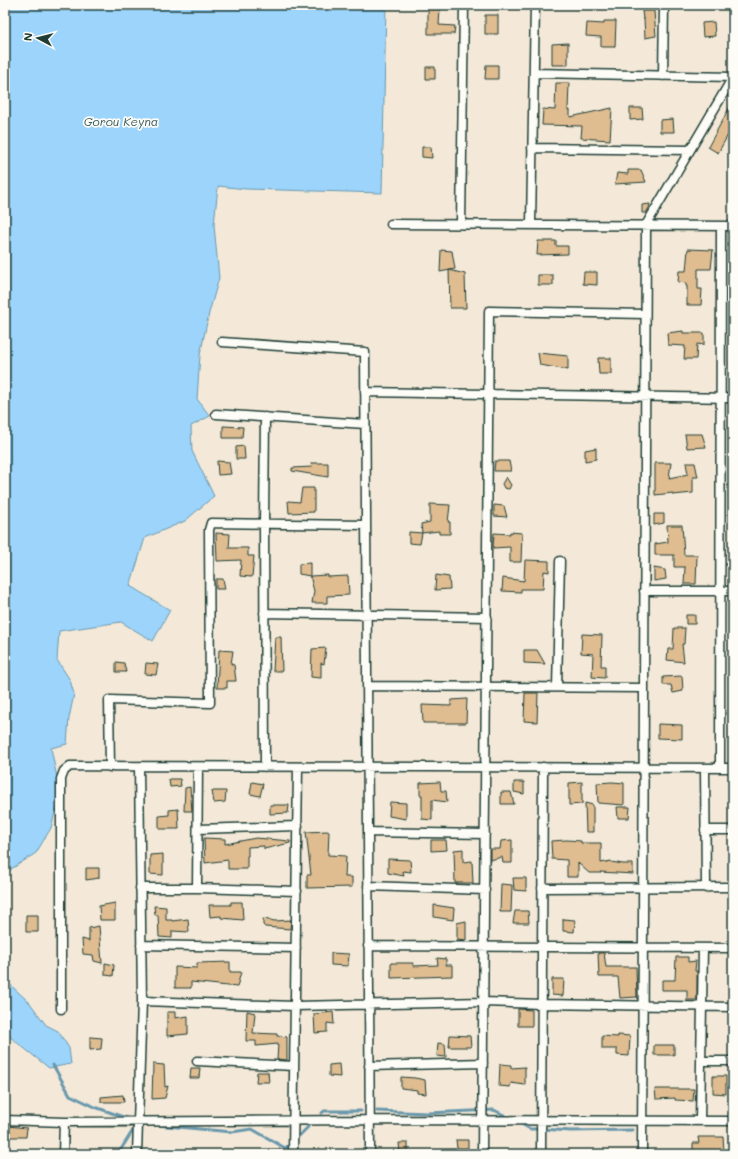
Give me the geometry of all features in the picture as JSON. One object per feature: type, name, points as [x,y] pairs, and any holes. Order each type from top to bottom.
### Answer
[{"type":"street","points":[[461,224],[464,5]]},
{"type":"street","points":[[531,224],[535,5]]},
{"type":"street","points":[[664,5],[664,76]]},
{"type":"street","points":[[534,73],[733,77],[646,225],[642,1154]]},
{"type":"street","points":[[532,148],[690,150]]},
{"type":"street","points":[[391,224],[733,226]]},
{"type":"street","points":[[720,768],[721,226]]},
{"type":"street","points":[[482,1154],[489,311],[645,314]]},
{"type":"street","points":[[222,342],[365,352],[370,1154]]},
{"type":"street","points":[[365,392],[733,398]]},
{"type":"street","points":[[216,414],[365,424]]},
{"type":"street","points":[[265,418],[265,767]]},
{"type":"street","points":[[110,767],[110,700],[210,703],[209,526],[211,523],[366,525]]},
{"type":"street","points":[[557,687],[560,561]]},
{"type":"street","points":[[644,591],[733,591]]},
{"type":"street","points":[[264,613],[487,617]]},
{"type":"street","points":[[366,686],[644,688]]},
{"type":"street","points":[[61,1009],[61,779],[64,771],[70,766],[733,768]]},
{"type":"street","points":[[137,1154],[142,1001],[139,767]]},
{"type":"street","points":[[197,888],[198,767]]},
{"type":"street","points":[[293,1154],[298,767]]},
{"type":"street","points":[[541,1154],[543,767]]},
{"type":"street","points":[[705,768],[706,888]]},
{"type":"street","points":[[198,829],[298,826]]},
{"type":"street","points":[[705,830],[733,830]]},
{"type":"street","points":[[368,832],[485,834]]},
{"type":"street","points":[[368,886],[485,890]]},
{"type":"street","points":[[542,888],[733,887]]},
{"type":"street","points":[[140,888],[297,891]]},
{"type":"street","points":[[141,945],[296,948]]},
{"type":"street","points":[[368,946],[733,948]]},
{"type":"street","points":[[700,1121],[703,948]]},
{"type":"street","points":[[142,1001],[295,1006],[484,1002],[733,1007]]},
{"type":"street","points":[[197,1061],[294,1066]]},
{"type":"street","points":[[701,1061],[733,1062]]},
{"type":"street","points":[[369,1066],[483,1063]]},
{"type":"street","points":[[5,1120],[64,1122],[294,1120],[733,1121]]},
{"type":"street","points":[[63,1154],[64,1122]]},
{"type":"water","name":"Gorou Keyna","points":[[5,5],[386,5],[382,193],[246,189],[218,186],[214,225],[219,278],[209,313],[200,355],[197,399],[210,416],[191,426],[192,451],[214,496],[185,521],[145,538],[130,586],[170,610],[153,641],[121,622],[59,631],[57,660],[70,680],[74,694],[69,718],[67,744],[51,748],[60,793],[51,828],[36,853],[5,873],[5,203],[8,175],[5,137]]},
{"type":"water","points":[[5,980],[30,1003],[46,1025],[58,1031],[69,1048],[71,1064],[49,1068],[5,1033]]},
{"type":"building","points":[[428,9],[440,9],[439,25],[455,26],[454,34],[428,34]]},
{"type":"building","points":[[642,11],[654,11],[656,36],[645,38]]},
{"type":"building","points":[[485,15],[498,15],[498,34],[485,34]]},
{"type":"building","points":[[604,21],[616,21],[615,47],[601,47],[601,37],[586,36],[587,23],[604,24]]},
{"type":"building","points":[[714,22],[715,36],[703,37],[702,23]]},
{"type":"building","points":[[568,43],[568,65],[552,65],[552,44]]},
{"type":"building","points":[[486,65],[498,65],[498,79],[485,79]]},
{"type":"building","points":[[426,67],[435,67],[435,79],[426,79]]},
{"type":"building","points":[[556,83],[569,83],[568,110],[570,110],[570,117],[612,108],[610,140],[581,138],[582,126],[542,125],[543,109],[555,110]]},
{"type":"building","points":[[733,101],[733,126],[718,153],[708,147]]},
{"type":"building","points":[[630,108],[642,108],[643,119],[630,120]]},
{"type":"building","points":[[673,119],[674,132],[660,132],[660,120]]},
{"type":"building","points":[[422,147],[431,147],[432,158],[422,157]]},
{"type":"building","points":[[628,170],[641,170],[646,182],[615,184],[617,173],[628,174]]},
{"type":"building","points":[[650,204],[646,213],[642,213],[642,205]]},
{"type":"building","points":[[538,241],[556,241],[556,246],[568,246],[568,254],[537,255]]},
{"type":"building","points":[[688,249],[713,250],[711,269],[698,269],[698,289],[702,289],[701,305],[687,305],[686,283],[678,282],[679,271],[686,271]]},
{"type":"building","points":[[441,250],[452,251],[455,269],[440,272]]},
{"type":"building","points":[[449,270],[465,274],[466,308],[450,308]]},
{"type":"building","points":[[584,272],[597,272],[597,285],[583,284]]},
{"type":"building","points":[[538,275],[553,275],[553,285],[538,285]]},
{"type":"building","points":[[683,331],[683,333],[704,333],[704,345],[697,344],[696,359],[684,359],[685,346],[668,345],[667,333]]},
{"type":"building","points":[[538,353],[568,356],[568,370],[540,365]]},
{"type":"building","points":[[598,358],[611,358],[611,374],[599,374]]},
{"type":"building","points":[[223,426],[243,427],[242,438],[223,438]]},
{"type":"building","points":[[685,434],[702,434],[706,447],[687,448]]},
{"type":"building","points":[[244,446],[245,459],[236,459],[236,447]]},
{"type":"building","points":[[596,448],[596,459],[585,461],[585,450]]},
{"type":"building","points":[[217,461],[229,462],[231,474],[218,475]]},
{"type":"building","points":[[495,461],[509,461],[511,471],[494,471]]},
{"type":"building","points":[[311,463],[328,463],[328,477],[292,471],[292,468],[312,467]]},
{"type":"building","points":[[655,463],[671,463],[669,478],[688,474],[686,463],[695,463],[698,477],[693,477],[693,493],[655,495]]},
{"type":"building","points":[[506,477],[511,485],[509,489],[504,488],[502,484]]},
{"type":"building","points":[[302,488],[314,488],[314,512],[289,513],[288,501],[300,502]]},
{"type":"building","points":[[430,504],[450,505],[448,522],[450,522],[450,534],[439,534],[439,531],[422,533],[421,524],[430,522]]},
{"type":"building","points":[[494,505],[504,506],[507,517],[494,516]]},
{"type":"building","points":[[654,514],[664,514],[664,523],[654,525]]},
{"type":"building","points":[[667,525],[682,525],[684,555],[697,555],[696,584],[684,584],[685,567],[674,567],[674,555],[655,555],[655,544],[668,542]]},
{"type":"building","points":[[409,532],[422,533],[420,544],[409,543]]},
{"type":"building","points":[[510,532],[522,533],[521,562],[510,562],[510,547],[493,548],[494,533],[510,534]]},
{"type":"building","points":[[216,533],[230,534],[229,548],[248,548],[248,556],[254,556],[252,577],[240,576],[241,560],[217,561]]},
{"type":"building","points":[[525,560],[549,561],[549,572],[544,571],[543,589],[521,589],[521,592],[502,591],[503,578],[524,581]]},
{"type":"building","points":[[310,563],[310,576],[299,574],[299,564]]},
{"type":"building","points":[[654,568],[665,570],[666,579],[654,581]]},
{"type":"building","points":[[328,575],[328,577],[348,576],[349,595],[327,596],[327,603],[312,603],[314,591],[310,576]]},
{"type":"building","points":[[436,575],[449,577],[450,589],[435,590]]},
{"type":"building","points":[[216,579],[223,579],[225,589],[216,589]]},
{"type":"building","points":[[686,615],[695,615],[695,624],[686,624]]},
{"type":"building","points":[[674,628],[685,628],[684,644],[682,644],[684,662],[667,660],[668,649],[673,649]]},
{"type":"building","points":[[582,634],[602,635],[601,666],[605,666],[605,678],[592,677],[593,654],[581,653]]},
{"type":"building","points":[[275,637],[281,637],[282,671],[273,671]]},
{"type":"building","points":[[326,648],[324,664],[321,663],[321,678],[311,677],[312,649]]},
{"type":"building","points":[[219,650],[233,651],[231,664],[234,665],[236,681],[227,681],[227,688],[217,688]]},
{"type":"building","points":[[524,650],[537,650],[545,664],[524,663]]},
{"type":"building","points":[[116,662],[124,663],[126,672],[116,672]]},
{"type":"building","points":[[146,663],[158,664],[156,675],[145,674]]},
{"type":"building","points":[[682,676],[683,691],[673,693],[671,685],[663,685],[663,677]]},
{"type":"building","points":[[525,693],[538,693],[537,722],[524,721]]},
{"type":"building","points":[[467,699],[466,723],[423,723],[422,705],[451,706],[451,700]]},
{"type":"building","points":[[658,724],[682,725],[682,739],[658,738]]},
{"type":"building","points":[[169,779],[180,779],[181,786],[170,787]]},
{"type":"building","points":[[252,782],[263,784],[260,796],[250,794]]},
{"type":"building","points":[[440,782],[441,791],[446,791],[447,802],[432,800],[432,820],[422,819],[422,795],[420,795],[420,783]]},
{"type":"building","points":[[514,782],[524,782],[524,794],[514,792]]},
{"type":"building","points":[[582,782],[582,804],[569,805],[569,783]]},
{"type":"building","points":[[597,783],[624,783],[624,805],[598,803]]},
{"type":"building","points":[[190,787],[192,811],[184,811],[185,788]]},
{"type":"building","points":[[212,791],[226,791],[225,802],[214,803]]},
{"type":"building","points":[[501,792],[511,792],[514,804],[501,804]]},
{"type":"building","points":[[390,802],[406,803],[406,819],[389,816]]},
{"type":"building","points":[[585,803],[593,805],[593,832],[586,832]]},
{"type":"building","points":[[270,805],[289,805],[288,813],[270,814]]},
{"type":"building","points":[[617,807],[630,807],[629,818],[618,818]]},
{"type":"building","points":[[178,809],[179,829],[159,829],[159,816],[169,815],[169,810]]},
{"type":"building","points":[[306,832],[329,832],[328,855],[346,856],[345,877],[352,877],[352,887],[307,888],[307,875],[311,875]]},
{"type":"building","points":[[204,838],[225,839],[225,844],[256,838],[290,841],[290,843],[264,849],[264,846],[248,847],[247,869],[228,869],[228,860],[205,863]]},
{"type":"building","points":[[431,840],[446,840],[447,850],[431,851]]},
{"type":"building","points":[[512,840],[512,863],[503,863],[502,857],[490,860],[490,849],[500,849],[501,841]]},
{"type":"building","points":[[551,841],[581,841],[581,843],[601,843],[601,863],[611,861],[623,864],[633,864],[633,874],[600,872],[601,873],[589,873],[578,863],[578,877],[567,877],[567,860],[552,859]]},
{"type":"building","points":[[463,849],[463,862],[472,861],[473,883],[455,883],[454,850]]},
{"type":"building","points":[[163,854],[163,875],[150,874],[150,855]]},
{"type":"building","points":[[388,859],[410,860],[411,872],[403,871],[404,876],[388,873]]},
{"type":"building","points":[[86,868],[99,868],[99,878],[86,880]]},
{"type":"building","points":[[513,878],[526,878],[526,891],[514,890]]},
{"type":"building","points":[[501,884],[512,885],[511,912],[500,912]]},
{"type":"building","points":[[231,902],[242,902],[243,920],[221,918],[221,916],[210,917],[209,905],[231,905]]},
{"type":"building","points":[[115,903],[115,920],[100,920],[99,906]]},
{"type":"building","points":[[434,905],[454,908],[453,920],[434,917]]},
{"type":"building","points":[[154,906],[166,907],[166,920],[172,921],[188,919],[189,932],[172,931],[172,938],[159,937],[158,915],[155,915]]},
{"type":"building","points":[[515,911],[528,911],[529,923],[513,923]]},
{"type":"building","points":[[26,915],[38,915],[38,932],[26,932]]},
{"type":"building","points":[[263,919],[275,921],[291,920],[290,929],[265,927],[263,925]]},
{"type":"building","points":[[563,919],[575,920],[574,932],[563,931]]},
{"type":"building","points":[[466,921],[466,940],[457,939],[457,923]]},
{"type":"building","points":[[99,926],[102,963],[94,961],[93,955],[83,954],[82,939],[89,941],[89,928]]},
{"type":"building","points":[[331,953],[349,954],[348,966],[331,965]]},
{"type":"building","points":[[598,953],[604,953],[606,967],[636,967],[637,997],[620,998],[618,977],[599,977]]},
{"type":"building","points":[[676,957],[688,957],[688,962],[696,961],[695,971],[697,971],[697,1000],[687,1000],[687,990],[662,990],[662,980],[675,980]]},
{"type":"building","points":[[437,958],[446,959],[446,965],[452,965],[452,976],[391,978],[391,963],[413,963],[413,966],[438,965]]},
{"type":"building","points":[[230,962],[230,972],[241,972],[237,987],[191,982],[191,988],[175,988],[175,967],[197,968],[197,963]]},
{"type":"building","points":[[105,963],[114,965],[113,976],[105,975]]},
{"type":"building","points":[[552,979],[564,979],[563,996],[552,995]]},
{"type":"building","points":[[518,1009],[532,1010],[532,1026],[518,1026]]},
{"type":"building","points":[[247,1011],[255,1013],[253,1033],[277,1034],[277,1036],[287,1037],[287,1060],[277,1059],[278,1044],[256,1046],[256,1041],[246,1041]]},
{"type":"building","points":[[167,1012],[175,1012],[175,1018],[188,1016],[188,1034],[167,1036]]},
{"type":"building","points":[[333,1012],[334,1024],[327,1023],[327,1032],[315,1033],[314,1014]]},
{"type":"building","points":[[450,1035],[470,1036],[471,1047],[449,1047]]},
{"type":"building","points":[[618,1035],[630,1036],[629,1056],[617,1055],[617,1049],[602,1049],[602,1036],[618,1037]]},
{"type":"building","points":[[90,1037],[102,1038],[101,1049],[90,1050]]},
{"type":"building","points":[[438,1043],[445,1044],[446,1057],[437,1056]]},
{"type":"building","points":[[654,1045],[674,1045],[674,1055],[654,1055]]},
{"type":"building","points":[[153,1064],[164,1065],[165,1087],[168,1086],[165,1098],[152,1099]]},
{"type":"building","points":[[339,1064],[340,1077],[329,1076],[329,1065]]},
{"type":"building","points":[[500,1064],[511,1065],[511,1068],[525,1067],[525,1085],[511,1083],[510,1087],[499,1086]]},
{"type":"building","points":[[191,1068],[200,1068],[199,1078],[190,1078]]},
{"type":"building","points":[[257,1072],[268,1072],[269,1082],[256,1082]]},
{"type":"building","points":[[713,1076],[726,1076],[726,1094],[713,1093]]},
{"type":"building","points":[[401,1077],[425,1080],[426,1094],[417,1093],[417,1090],[401,1088]]},
{"type":"building","points":[[655,1089],[694,1089],[693,1101],[675,1100],[675,1098],[656,1099]]},
{"type":"building","points":[[123,1095],[124,1102],[101,1102],[101,1097]]},
{"type":"building","points":[[8,1126],[27,1128],[26,1137],[9,1137]]},
{"type":"building","points":[[698,1137],[723,1137],[724,1152],[693,1152],[693,1143],[699,1143]]},
{"type":"building","points":[[456,1140],[468,1140],[468,1148],[457,1148]]},
{"type":"building","points":[[399,1143],[408,1143],[408,1154],[400,1154]]},
{"type":"waterway","points":[[53,1065],[70,1095],[95,1107],[129,1119]]},
{"type":"waterway","points":[[377,1111],[428,1113],[494,1110],[510,1118]]},
{"type":"waterway","points":[[322,1113],[324,1111],[361,1111]]},
{"type":"waterway","points":[[520,1123],[530,1129],[571,1131],[633,1130]]},
{"type":"waterway","points":[[156,1125],[232,1132],[252,1129],[285,1148],[291,1144]]},
{"type":"waterway","points":[[118,1154],[135,1127]]},
{"type":"waterway","points":[[295,1140],[308,1127]]}]
